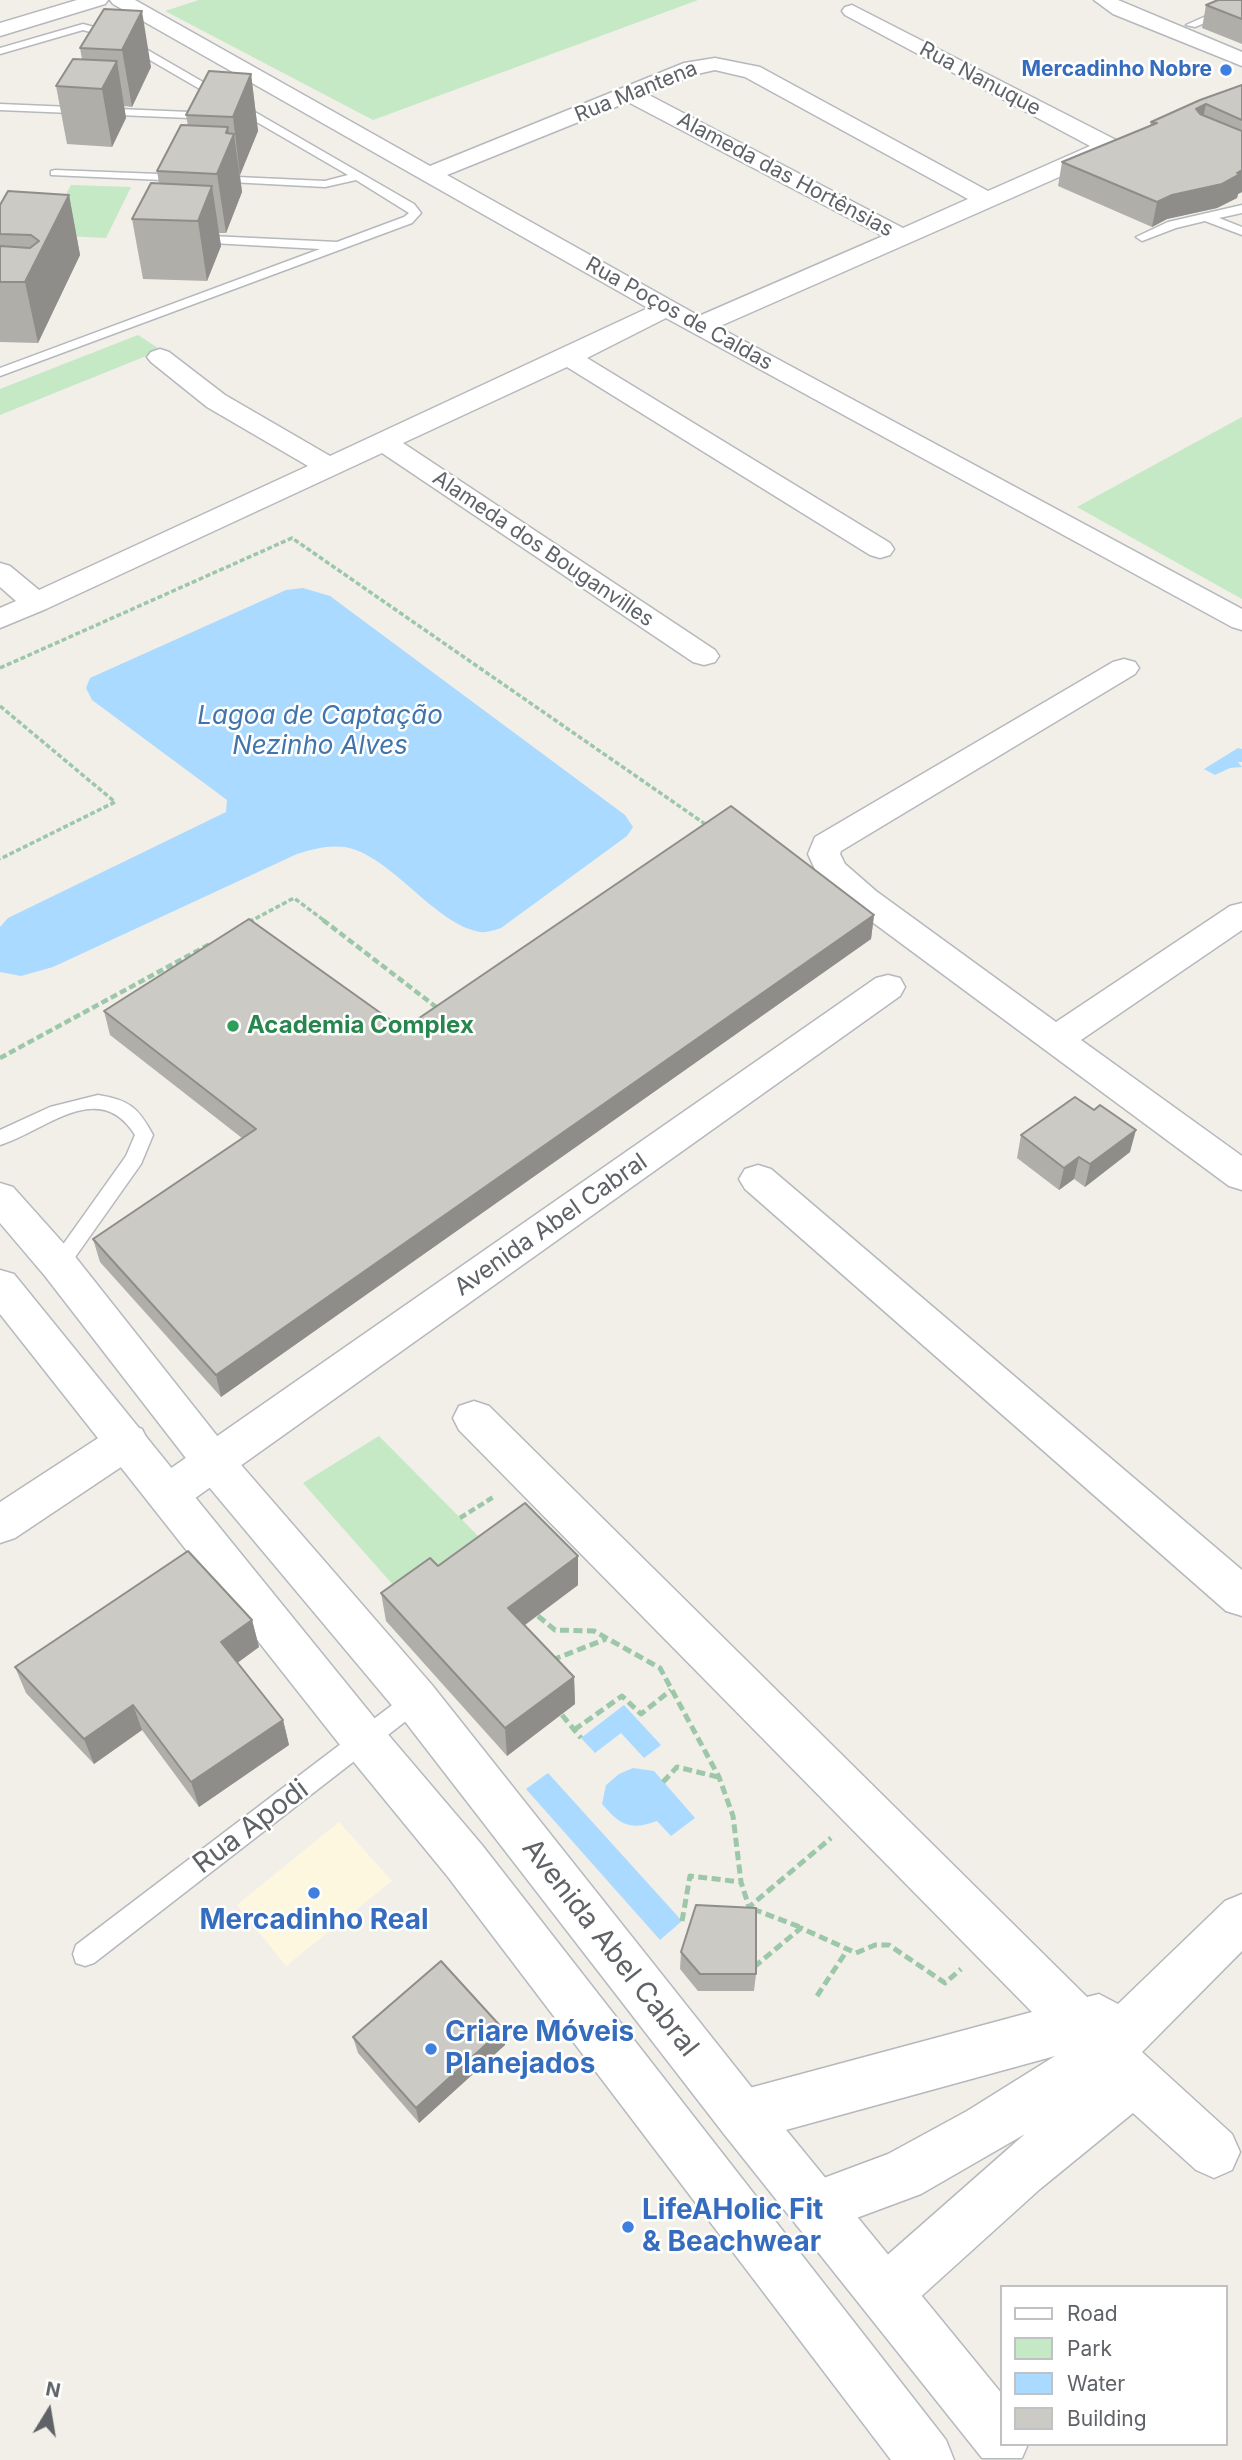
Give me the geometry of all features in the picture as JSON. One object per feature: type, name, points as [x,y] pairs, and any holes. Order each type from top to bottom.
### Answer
[{"type":"street","points":[[0,30],[97,0]]},
{"type":"street","points":[[128,5],[164,0]]},
{"type":"street","points":[[1104,0],[1183,29],[1242,60]]},
{"type":"street","name":"Rua Poços de Caldas","points":[[128,5],[680,316],[1242,621]]},
{"type":"street","name":"Rua Nanuque","points":[[852,11],[1108,147]]},
{"type":"street","name":"Rua Mantena","points":[[430,174],[703,65],[740,68],[987,200]]},
{"type":"street","name":"Alameda das Hortênsias","points":[[630,94],[903,237]]},
{"type":"street","points":[[0,619],[327,466],[386,444],[573,359],[680,316],[903,237],[1132,136]]},
{"type":"street","points":[[160,357],[216,401],[327,466]]},
{"type":"street","points":[[573,359],[880,549]]},
{"type":"street","name":"Alameda dos Bouganvilles","points":[[386,444],[704,656]]},
{"type":"street","points":[[0,572],[36,603]]},
{"type":"street","points":[[1124,668],[839,838],[824,850],[825,858],[831,870],[864,899],[1242,1176]]},
{"type":"street","points":[[1056,1039],[1242,914]]},
{"type":"street","name":"Avenida Abel Cabral","points":[[169,1493],[888,987]]},
{"type":"street","points":[[758,1179],[1242,1597]]},
{"type":"street","name":"Avenida Abel Cabral","points":[[0,1197],[59,1265],[214,1463],[416,1700],[741,2116],[886,2292],[1000,2438]]},
{"type":"street","points":[[0,1285],[364,1740],[465,1861],[926,2460]]},
{"type":"street","points":[[474,1418],[1107,2053],[1214,2152]]},
{"type":"street","points":[[0,1525],[127,1441]]},
{"type":"street","points":[[886,2292],[1021,2171],[1107,2053],[1152,2004],[1242,1918]]},
{"type":"street","points":[[741,2116],[1107,2053]]},
{"type":"street","points":[[816,2207],[902,2175],[985,2129],[1107,2053]]},
{"type":"lane","points":[[1183,29],[1241,1]]},
{"type":"lane","points":[[0,51],[83,27],[116,36],[410,205],[415,213],[408,220],[0,372]]},
{"type":"lane","points":[[0,107],[219,116],[245,112]]},
{"type":"lane","points":[[55,173],[324,184],[356,176]]},
{"type":"lane","points":[[1142,237],[1172,225],[1242,209]]},
{"type":"lane","points":[[1206,217],[1242,231]]},
{"type":"lane","points":[[179,237],[338,246]]},
{"type":"lane","points":[[0,1138],[80,1102],[109,1104],[122,1109],[140,1124],[144,1135],[134,1159],[59,1265]]},
{"type":"lane","name":"Rua Apodi","points":[[85,1954],[416,1700]]},
{"type":"path","points":[[0,668],[292,538],[713,830]]},
{"type":"path","points":[[0,706],[115,802],[0,859]]},
{"type":"path","points":[[245,925],[294,898],[441,1011]]},
{"type":"path","points":[[0,1058],[221,938]]},
{"type":"path","points":[[538,1616],[555,1630],[594,1631],[660,1668],[719,1777],[733,1816],[741,1882],[749,1907]]},
{"type":"path","points":[[549,1661],[606,1639]]},
{"type":"path","points":[[575,1731],[622,1696],[641,1714],[671,1690]]},
{"type":"path","points":[[562,1715],[582,1738]]},
{"type":"path","points":[[663,1782],[677,1767],[719,1777]]},
{"type":"path","points":[[738,1916],[837,1832]]},
{"type":"path","points":[[682,1922],[690,1876],[741,1882]]},
{"type":"path","points":[[749,1907],[856,1953],[873,1945],[897,1947],[917,1965],[945,1983],[998,1941]]},
{"type":"path","points":[[754,1967],[801,1928]]},
{"type":"path","points":[[817,1996],[848,1949]]},
{"type":"shaded area","name":"Mercadinho Real","points":[[339,1822],[392,1881],[286,1966],[237,1905]]},
{"type":"green space","points":[[199,0],[698,0],[373,120],[165,11]]},
{"type":"green space","points":[[71,185],[131,187],[106,238],[44,235]]},
{"type":"green space","points":[[138,335],[161,350],[0,415],[0,389]]},
{"type":"green space","points":[[1242,417],[1242,599],[1077,507]]},
{"type":"green space","points":[[379,1436],[488,1546],[409,1603],[303,1483]]},
{"type":"water","name":"Lagoa de Captação Nezinho Alves","points":[[303,588],[330,596],[625,815],[633,827],[627,836],[501,928],[488,932],[463,926],[446,916],[396,875],[362,853],[345,847],[326,847],[297,854],[53,967],[21,976],[0,972],[0,927],[8,918],[226,812],[227,800],[92,700],[86,688],[90,678],[286,590]]},
{"type":"water","points":[[1238,748],[1242,749],[1242,762],[1238,762],[1242,767],[1230,768],[1215,775],[1204,769]]},
{"type":"water","points":[[624,1705],[661,1745],[644,1758],[621,1733],[595,1753],[581,1738]]},
{"type":"water","points":[[633,1768],[654,1771],[695,1818],[671,1836],[657,1821],[632,1826],[614,1817],[602,1804],[606,1785],[619,1774]]},
{"type":"water","points":[[548,1773],[682,1921],[660,1940],[526,1789]]},
{"type":"building","points":[[1218,0],[1242,0],[1242,19],[1206,5]]},
{"type":"building","points":[[104,9],[142,11],[122,50],[80,48]]},
{"type":"building","points":[[73,59],[117,61],[102,89],[56,86]]},
{"type":"building","points":[[209,71],[251,74],[233,117],[186,115]]},
{"type":"building","points":[[1242,85],[1242,120],[1206,104],[1196,109],[1200,114],[1242,131],[1242,170],[1237,173],[1242,173],[1222,184],[1172,195],[1157,202],[1062,162],[1157,123],[1151,122],[1200,100]]},
{"type":"building","points":[[181,125],[228,127],[226,133],[234,134],[217,174],[157,171]]},
{"type":"building","points":[[151,183],[212,186],[198,221],[132,219]]},
{"type":"building","points":[[8,191],[69,195],[25,282],[0,282],[0,246],[30,248],[39,241],[31,235],[0,234],[0,205]]},
{"type":"building","points":[[731,806],[874,915],[216,1375],[93,1239],[256,1129],[104,1011],[249,919],[403,1029]]},
{"type":"building","points":[[1075,1097],[1094,1110],[1100,1105],[1136,1130],[1090,1164],[1079,1157],[1064,1168],[1021,1135]]},
{"type":"building","points":[[525,1503],[578,1556],[508,1608],[574,1677],[505,1728],[381,1593],[430,1558],[438,1566]]},
{"type":"building","points":[[188,1551],[252,1620],[221,1642],[283,1720],[191,1782],[133,1705],[84,1739],[15,1667]]},
{"type":"building","points":[[696,1905],[756,1908],[756,1974],[700,1974],[681,1952]]},
{"type":"building","name":"Criare Móveis Planejados","points":[[441,1961],[503,2029],[416,2108],[353,2037]]},
{"type":"place","name":"Mercadinho Nobre","points":[[1226,70]]},
{"type":"place","name":"Academia Complex","points":[[233,1026]]},
{"type":"place","name":"Mercadinho Real","points":[[314,1893]]},
{"type":"place","name":"Criare Móveis Planejados","points":[[431,2049]]},
{"type":"place","name":"LifeAHolic Fit & Beachwear","points":[[628,2227]]}]
